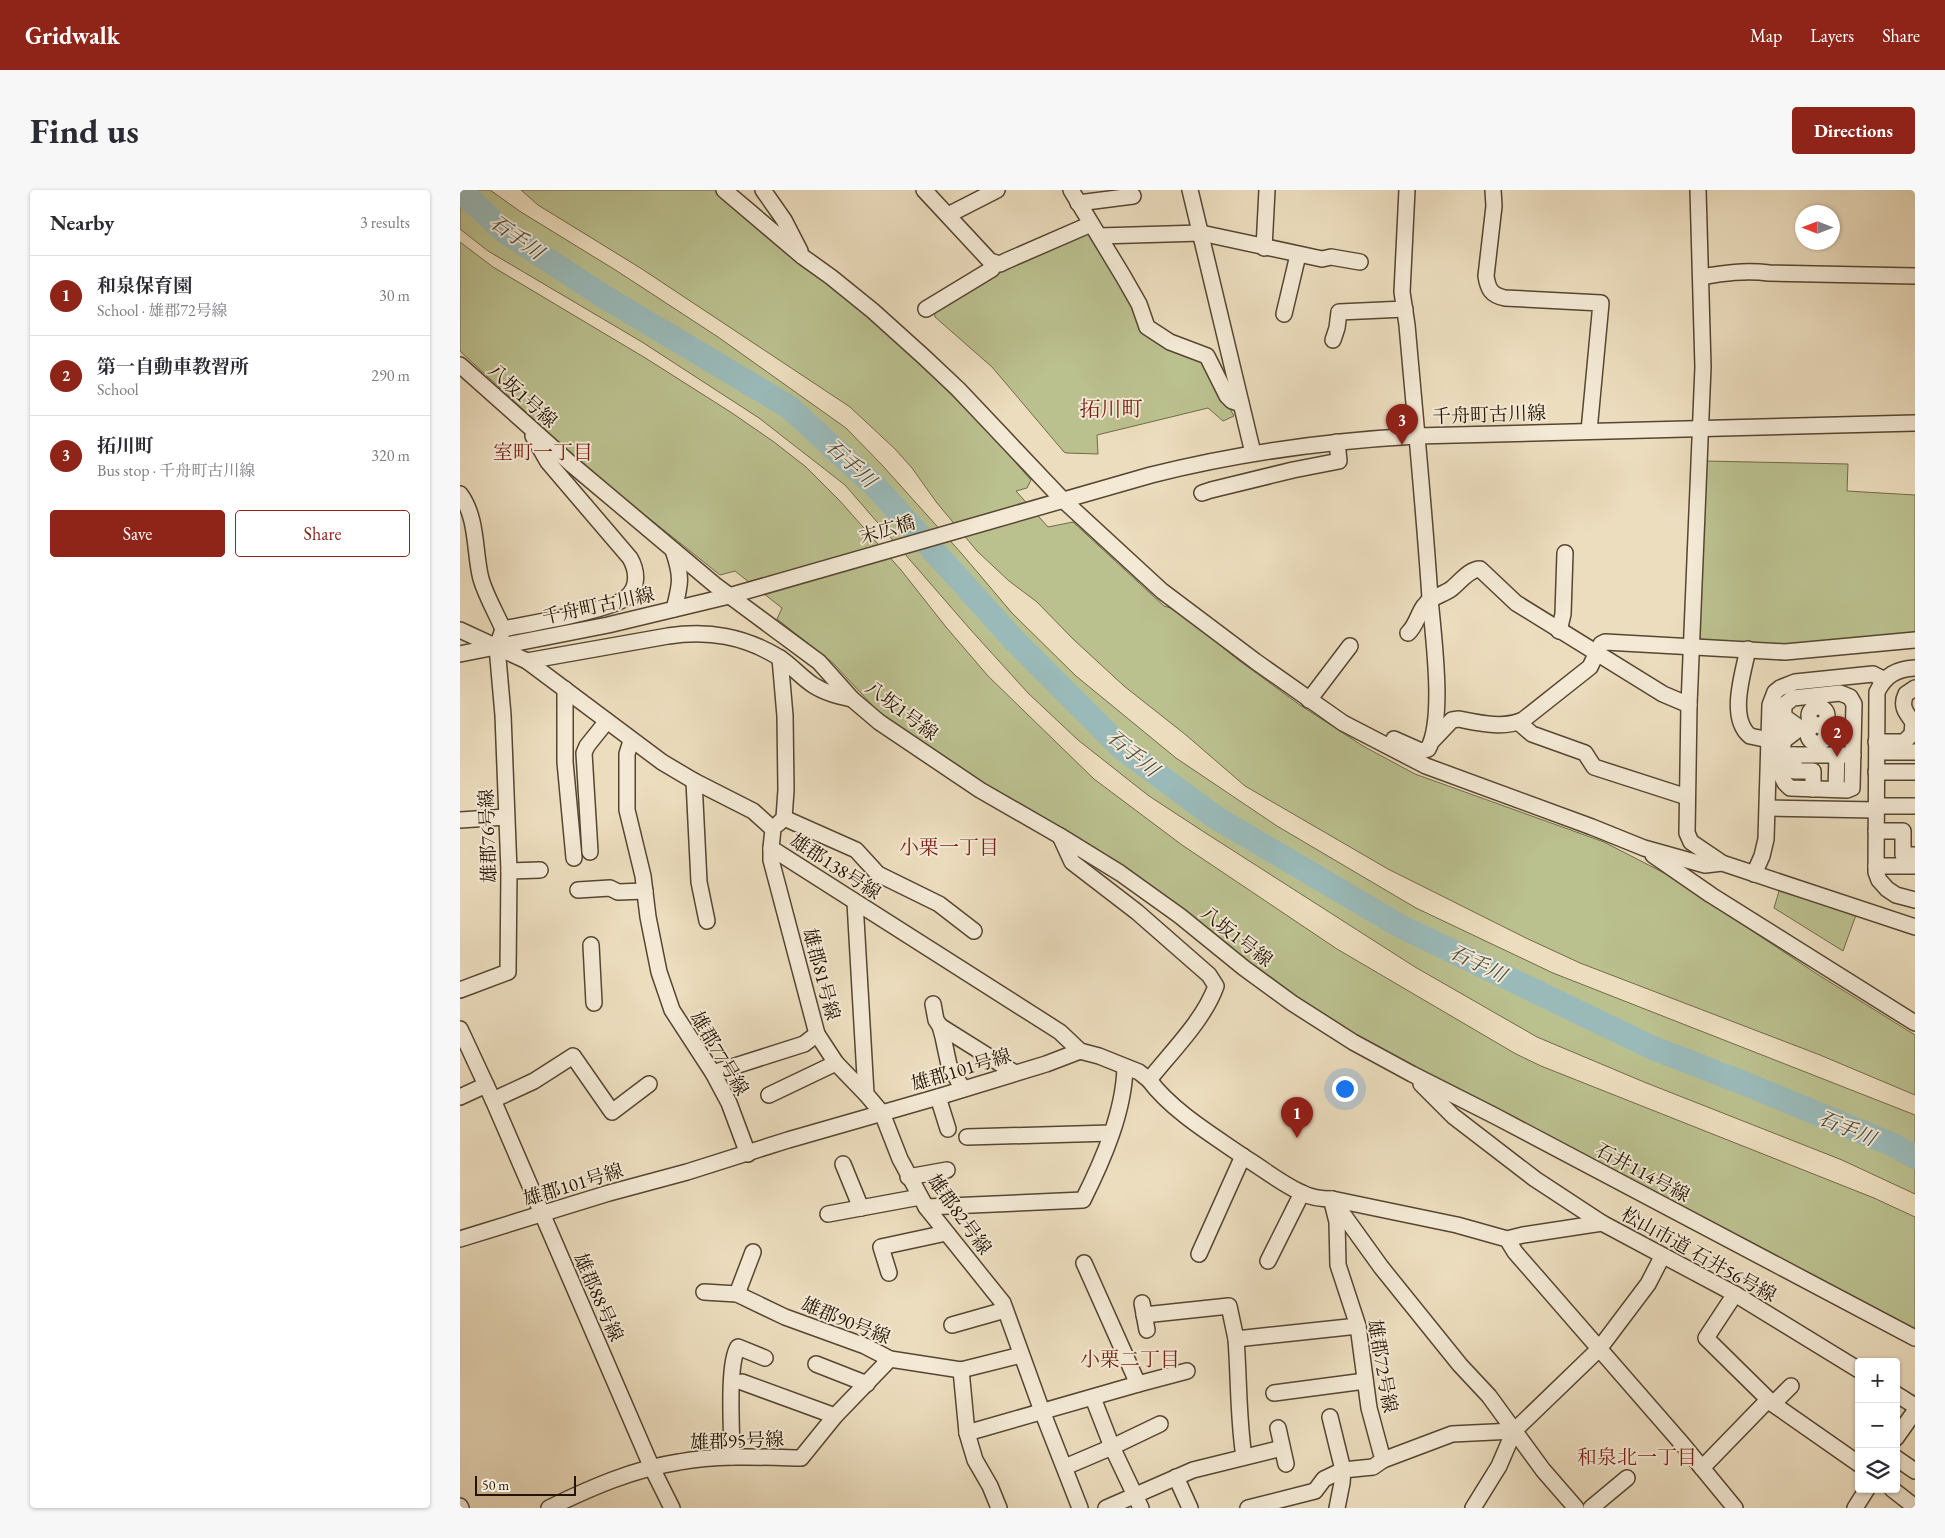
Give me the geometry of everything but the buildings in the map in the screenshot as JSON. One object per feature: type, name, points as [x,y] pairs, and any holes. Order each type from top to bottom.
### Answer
[{"type":"street","points":[[724,190],[803,257],[873,311],[924,357],[958,389],[1062,499],[1162,591],[1310,700],[1360,733],[1426,766],[1644,848],[1704,865],[1722,863]]},
{"type":"street","points":[[924,190],[990,261],[995,263],[1006,262],[1095,230],[1201,234],[1322,259],[1331,257],[1360,262]]},
{"type":"street","points":[[948,215],[997,190]]},
{"type":"street","points":[[1190,190],[1253,453]]},
{"type":"street","points":[[1264,248],[1267,190]]},
{"type":"street","points":[[1407,190],[1402,292],[1436,680],[1433,740]]},
{"type":"street","points":[[1493,190],[1494,206],[1486,276],[1488,287],[1493,294],[1505,298],[1600,303],[1589,431]]},
{"type":"street","points":[[1698,190],[1703,367],[1693,646],[1689,705],[1687,833],[1691,842],[1722,863],[1915,927]]},
{"type":"street","points":[[766,191],[784,220],[803,257]]},
{"type":"street","points":[[1125,194],[1074,196],[1139,304],[1147,327],[1170,342],[1207,356],[1227,396],[1232,401],[1241,404]]},
{"type":"street","points":[[1284,314],[1298,254]]},
{"type":"street","points":[[926,309],[992,270],[995,263]]},
{"type":"street","points":[[1700,277],[1738,271],[1915,276]]},
{"type":"street","points":[[1332,340],[1337,328],[1339,312],[1404,309]]},
{"type":"street","name":"八坂1号線","points":[[460,365],[578,470],[673,550],[729,596],[819,662],[852,699],[879,722],[980,790],[1120,873],[1180,916],[1244,968],[1284,997],[1353,1042]]},
{"type":"street","name":"千舟町古川線","points":[[1042,505],[1199,463],[1253,453],[1337,442],[1416,436],[1915,423]]},
{"type":"street","points":[[504,628],[614,604],[627,597],[633,588],[636,578],[634,564],[620,543],[548,462],[527,424]]},
{"type":"street","points":[[1202,493],[1293,470],[1340,461],[1337,442]]},
{"type":"street","points":[[460,494],[465,501],[473,524],[482,580],[504,628],[497,647]]},
{"type":"street","name":"末広橋","points":[[744,592],[1042,505]]},
{"type":"street","points":[[673,550],[680,570],[679,589],[674,610]]},
{"type":"street","points":[[1559,631],[1563,614],[1565,553]]},
{"type":"street","points":[[1408,633],[1425,604],[1443,595],[1472,570],[1480,569],[1516,603],[1559,631],[1668,697],[1689,705]]},
{"type":"street","name":"千舟町古川線","points":[[460,654],[608,625],[744,592]]},
{"type":"street","name":"雄郡138号線","points":[[460,630],[478,640],[527,661],[631,741],[662,762],[694,781],[778,823],[771,848],[1060,1032],[1080,1051]]},
{"type":"street","points":[[527,661],[688,633],[714,634],[734,638],[780,658],[813,686],[836,696],[852,699]]},
{"type":"street","points":[[1360,733],[1371,730],[1421,751],[1428,749],[1433,740],[1452,720],[1459,719],[1499,725],[1518,722],[1547,703],[1590,667],[1601,644],[1605,642],[1793,651],[1915,640]]},
{"type":"street","points":[[1310,700],[1350,646]]},
{"type":"street","name":"雄郡76号線","points":[[460,990],[508,972],[509,871],[503,715],[497,647]]},
{"type":"street","points":[[1748,649],[1738,709],[1739,722],[1745,733],[1780,749],[1817,749],[1836,755],[1853,755]]},
{"type":"street","points":[[780,658],[785,716],[786,790],[778,823],[856,850],[878,874],[940,904],[974,931]]},
{"type":"street","points":[[1915,668],[1894,672],[1885,680],[1876,697],[1877,876],[1887,889],[1896,895],[1915,900]]},
{"type":"street","points":[[1754,874],[1765,845],[1768,808],[1780,749],[1784,705],[1789,700],[1818,701],[1840,692],[1852,700],[1854,704],[1852,788],[1836,790],[1794,789],[1785,783],[1782,777],[1780,749],[1771,698],[1780,688],[1795,682],[1873,674],[1885,680]]},
{"type":"street","points":[[1876,747],[1904,742],[1912,734],[1913,722],[1906,713],[1903,704],[1906,694],[1915,688]]},
{"type":"street","points":[[565,689],[565,762],[574,858]]},
{"type":"street","points":[[1817,749],[1824,741],[1826,734],[1824,728],[1818,725],[1824,723],[1826,716],[1818,701]]},
{"type":"street","points":[[590,852],[584,753],[587,746],[607,721]]},
{"type":"street","points":[[1518,722],[1532,734],[1585,753],[1594,767],[1687,796]]},
{"type":"street","name":"雄郡77号線","points":[[631,741],[627,754],[627,810],[643,876],[659,972],[672,1010],[713,1073],[729,1102],[748,1154]]},
{"type":"street","points":[[1876,747],[1910,767]]},
{"type":"street","points":[[1836,755],[1836,790]]},
{"type":"street","points":[[1876,772],[1910,767]]},
{"type":"street","points":[[694,781],[698,882],[707,920]]},
{"type":"street","points":[[1876,817],[1915,806]]},
{"type":"street","points":[[1768,808],[1876,817],[1911,822],[1912,845],[1915,845]]},
{"type":"street","points":[[1876,817],[1902,830],[1902,855],[1911,867]]},
{"type":"street","points":[[460,820],[506,818]]},
{"type":"street","points":[[1060,836],[1072,862],[1137,912],[1210,975],[1216,986],[1211,999],[1195,1022],[1149,1080],[1139,1072],[1080,1051]]},
{"type":"street","name":"雄郡81号線","points":[[771,848],[771,860],[817,1034],[836,1063],[866,1094]]},
{"type":"street","points":[[1644,848],[1711,895],[1915,1024]]},
{"type":"street","points":[[1876,866],[1911,867]]},
{"type":"street","points":[[509,871],[540,870]]},
{"type":"street","points":[[578,890],[610,888],[618,892],[645,891]]},
{"type":"street","points":[[855,902],[866,1094]]},
{"type":"street","points":[[591,945],[594,1003]]},
{"type":"street","points":[[933,1004],[949,1065],[962,1090]]},
{"type":"street","points":[[940,1026],[974,1039],[1015,1073]]},
{"type":"street","name":"雄郡88号線","points":[[460,1029],[493,1100],[541,1215],[652,1468],[672,1508]]},
{"type":"street","points":[[713,1073],[804,1044],[817,1034]]},
{"type":"street","name":"石井114号線","points":[[1353,1042],[1915,1338]]},
{"type":"street","name":"雄郡101号線","points":[[460,1239],[609,1193],[962,1090],[1080,1051]]},
{"type":"street","points":[[493,1100],[534,1081],[573,1056],[612,1112],[649,1084]]},
{"type":"street","points":[[768,1095],[836,1063]]},
{"type":"street","points":[[828,1214],[861,1208],[923,1202],[1083,1200],[1098,1169],[1123,1099],[1125,1067]]},
{"type":"street","points":[[1412,1074],[1453,1116],[1535,1179],[1602,1223]]},
{"type":"street","name":"松山市道 石井56号線","points":[[1149,1080],[1162,1097],[1243,1156],[1302,1193],[1315,1198],[1457,1225],[1507,1239],[1602,1223],[1662,1257],[1735,1294],[1855,1368]]},
{"type":"street","points":[[460,1096],[486,1085]]},
{"type":"street","name":"雄郡82号線","points":[[866,1094],[882,1113],[908,1177],[923,1202],[1003,1302],[1021,1355],[1080,1508]]},
{"type":"street","points":[[938,1097],[948,1129]]},
{"type":"street","points":[[967,1137],[1111,1133]]},
{"type":"street","points":[[1199,1254],[1243,1156]]},
{"type":"street","points":[[844,1164],[861,1208]]},
{"type":"street","points":[[908,1177],[947,1170]]},
{"type":"street","points":[[1268,1261],[1302,1193]]},
{"type":"street","points":[[1332,1200],[1381,1267],[1460,1365],[1489,1396],[1543,1470],[1576,1508]]},
{"type":"street","name":"雄郡72号線","points":[[1332,1200],[1338,1222],[1338,1265],[1358,1326],[1369,1408],[1383,1460]]},
{"type":"street","points":[[889,1273],[881,1247],[946,1233]]},
{"type":"street","points":[[1507,1239],[1515,1252],[1735,1508]]},
{"type":"street","points":[[737,1294],[753,1252]]},
{"type":"street","points":[[1472,1508],[1498,1466],[1514,1431],[1599,1349],[1648,1284],[1662,1257]]},
{"type":"street","points":[[1084,1263],[1138,1384]]},
{"type":"street","name":"雄郡90号線","points":[[704,1292],[737,1294],[754,1304],[865,1346],[890,1359],[961,1370],[1021,1355]]},
{"type":"street","points":[[1735,1294],[1706,1338],[1770,1402],[1855,1461]]},
{"type":"street","points":[[1144,1316],[1229,1306],[1236,1339],[1244,1458]]},
{"type":"street","points":[[952,1326],[1005,1310]]},
{"type":"street","points":[[1236,1339],[1358,1326]]},
{"type":"street","points":[[732,1457],[732,1371],[735,1352],[738,1347],[764,1358]]},
{"type":"street","name":"雄郡95号線","points":[[549,1508],[597,1485],[677,1462],[732,1457],[801,1458],[835,1416],[890,1359]]},
{"type":"street","points":[[816,1364],[867,1384]]},
{"type":"street","points":[[961,1370],[967,1433],[975,1460],[990,1486],[999,1508]]},
{"type":"street","points":[[967,1433],[1187,1371]]},
{"type":"street","points":[[1274,1394],[1364,1381]]},
{"type":"street","points":[[742,1382],[835,1416]]},
{"type":"street","points":[[1702,1468],[1770,1402],[1791,1386]]},
{"type":"street","points":[[1900,1397],[1915,1406]]},
{"type":"street","points":[[1093,1398],[1112,1447],[1138,1502]]},
{"type":"street","points":[[1900,1432],[1915,1411]]},
{"type":"street","points":[[1330,1417],[1343,1470],[1337,1508]]},
{"type":"street","points":[[1064,1467],[1160,1424]]},
{"type":"street","points":[[1278,1428],[1286,1464]]},
{"type":"street","points":[[1248,1508],[1315,1491],[1324,1479],[1343,1470],[1373,1467],[1383,1460],[1452,1434],[1514,1431]]},
{"type":"street","points":[[1106,1508],[1138,1502],[1176,1477],[1193,1470],[1282,1448]]},
{"type":"street","points":[[1900,1461],[1915,1471]]},
{"type":"street","points":[[1176,1477],[1190,1508]]},
{"type":"street","points":[[1592,1508],[1627,1478]]},
{"type":"street","points":[[1855,1508],[1864,1493]]},
{"type":"street","points":[[1897,1493],[1915,1507]]},
{"type":"green space","points":[[460,190],[490,190],[521,212],[617,271],[718,337],[846,428],[962,554],[1012,613],[1076,676],[1176,758],[1277,826],[1416,908],[1553,973],[1915,1115],[1915,1194],[1842,1160],[1644,1082],[1537,1037],[1415,967],[1149,796],[1078,740],[1028,693],[845,485],[759,418],[642,342],[488,251],[460,229]]},
{"type":"green space","points":[[521,190],[715,190],[857,307],[959,403],[1031,480],[1027,488],[1016,491],[1048,527],[1073,522],[1164,606],[1177,610],[1237,659],[1300,705],[1363,746],[1415,774],[1604,842],[1668,875],[1817,974],[1915,1035],[1915,1095],[1820,1055],[1580,963],[1388,869],[1245,786],[1186,735],[1124,686],[1073,639],[1037,602],[1009,581],[977,551],[937,503],[912,468],[895,449],[850,407],[642,269],[538,205]]},
{"type":"green space","points":[[1088,233],[1132,303],[1137,319],[1204,360],[1234,416],[1223,421],[1208,408],[1097,435],[1098,454],[1067,453],[1064,452],[992,367],[935,317],[934,310],[992,273]]},
{"type":"green space","points":[[460,242],[493,267],[647,359],[732,413],[806,467],[840,501],[901,570],[988,676],[1094,779],[1182,845],[1337,949],[1516,1054],[1541,1066],[1874,1198],[1915,1217],[1915,1329],[1749,1241],[1676,1205],[1346,1029],[1023,808],[949,764],[882,719],[873,706],[833,663],[777,619],[782,608],[735,571],[720,575],[569,452],[460,351]]},
{"type":"green space","points":[[1705,461],[1848,464],[1847,491],[1915,495],[1915,634],[1799,646],[1704,641],[1699,636]]},
{"type":"green space","points":[[1779,891],[1856,915],[1843,951],[1774,908]]},
{"type":"waterway","name":"石手川","points":[[460,190],[504,231],[603,296],[789,407],[876,487],[1014,640],[1123,749],[1215,817],[1400,926],[1653,1048],[1891,1144],[1915,1157]]},
{"type":"place","name":"拓川町","points":[[1402,445]]},
{"type":"place","name":"第一自動車教習所","points":[[1837,757]]},
{"type":"place","name":"和泉保育園","points":[[1297,1138]]},
{"type":"district","name":"拓川町","points":[[1111,409]]},
{"type":"district","name":"室町一丁目","points":[[543,452]]},
{"type":"district","name":"小栗一丁目","points":[[949,847]]},
{"type":"district","name":"小栗二丁目","points":[[1130,1359]]},
{"type":"district","name":"和泉北一丁目","points":[[1637,1457]]}]
